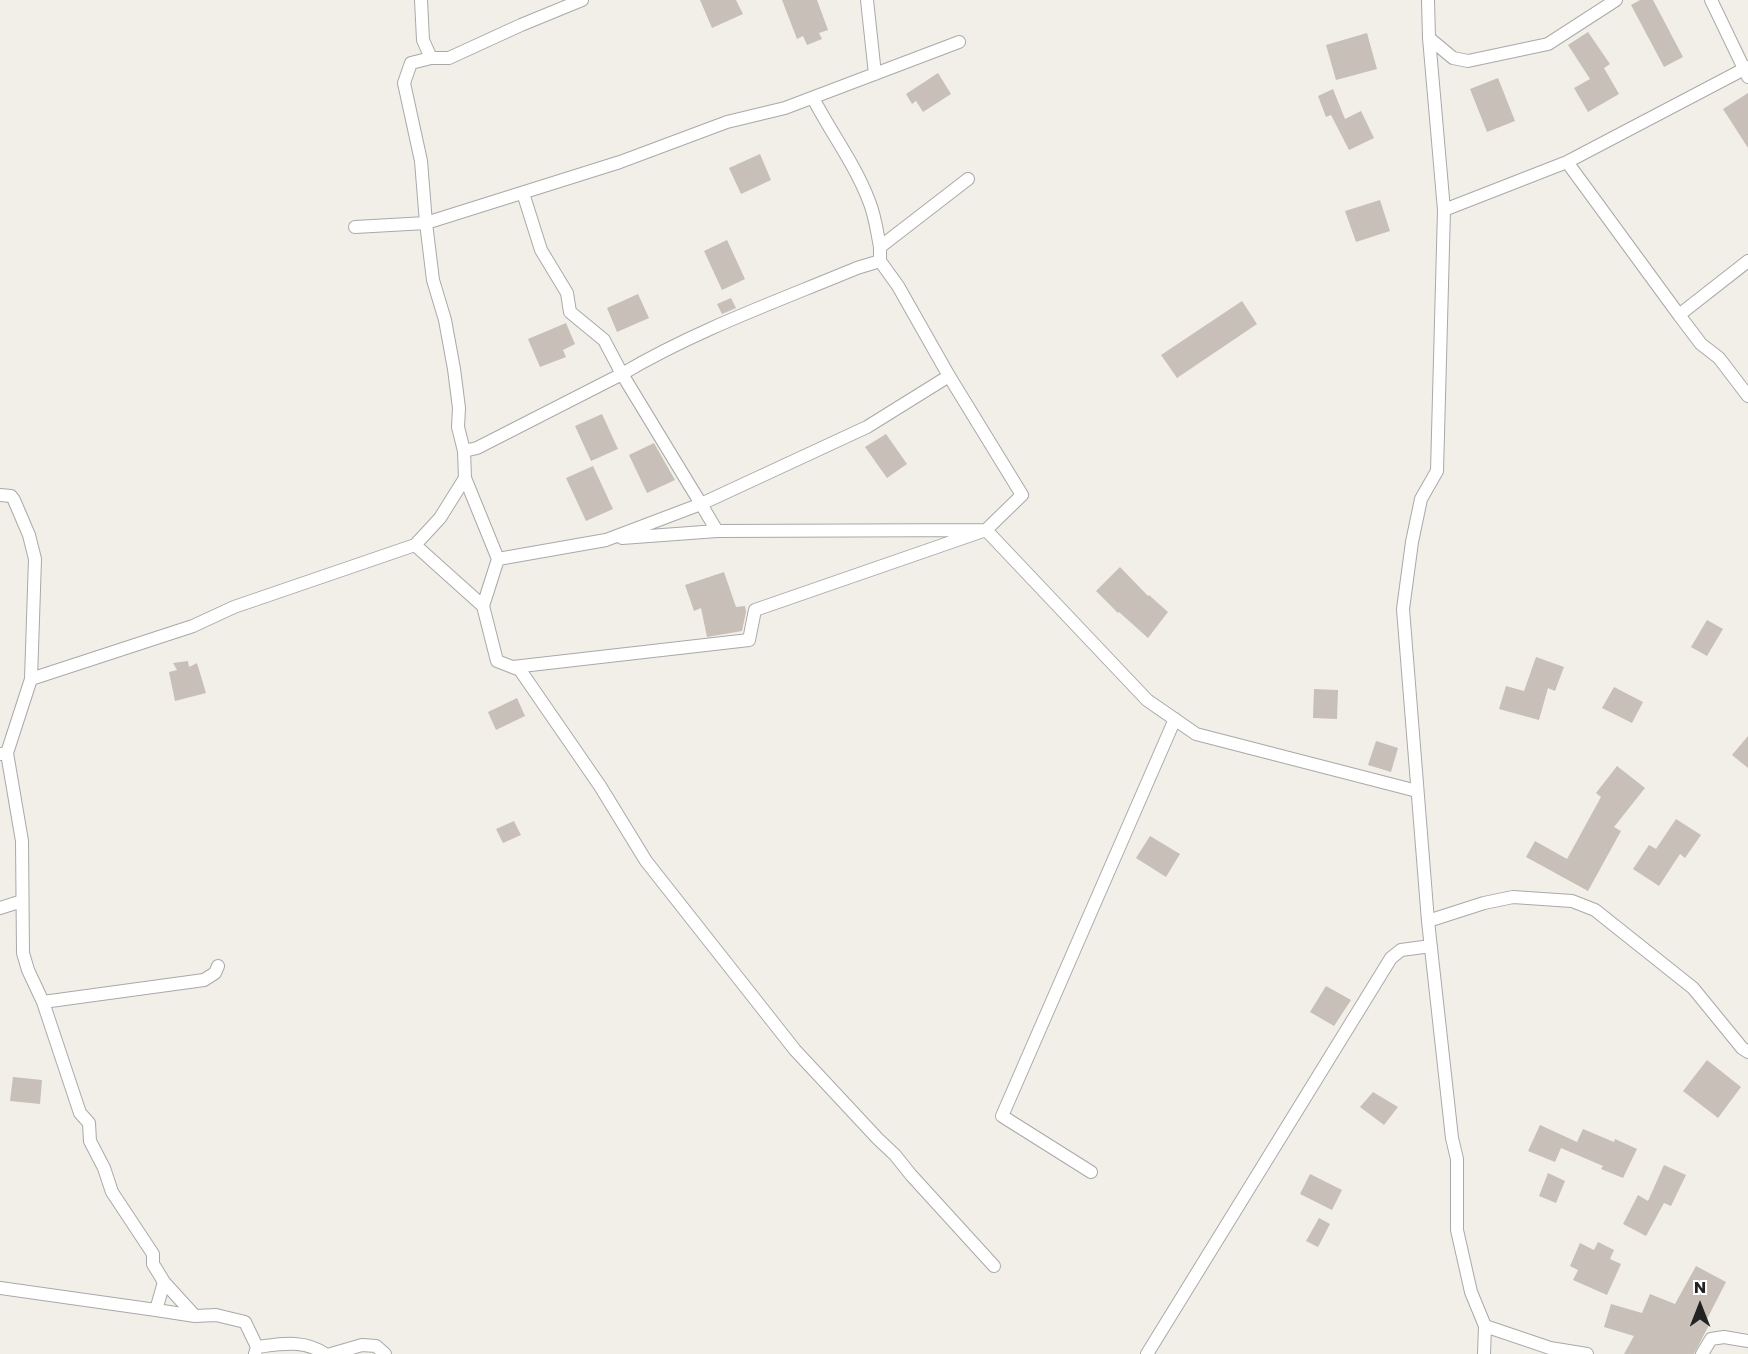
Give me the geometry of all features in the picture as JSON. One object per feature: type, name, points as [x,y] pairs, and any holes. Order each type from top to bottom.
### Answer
[{"type":"street","points":[[421,0],[423,40],[431,58]]},
{"type":"street","points":[[582,0],[449,58],[431,58],[411,63],[404,83],[421,161],[434,280],[445,320],[454,369],[459,408],[458,427],[464,451],[465,478],[498,559],[483,606],[497,661],[520,670],[600,786],[645,861],[795,1050],[878,1139],[896,1155],[911,1175],[994,1266]]},
{"type":"street","points":[[867,0],[875,74]]},
{"type":"street","points":[[1428,0],[1429,38],[1444,210],[1437,471],[1421,499],[1412,542],[1403,609],[1428,921],[1452,1138],[1457,1159],[1457,1230],[1471,1292],[1485,1326],[1484,1354]]},
{"type":"street","points":[[1429,38],[1453,58],[1468,61],[1548,44],[1616,0]]},
{"type":"street","points":[[1444,210],[1567,162],[1746,71],[1712,0]]},
{"type":"street","points":[[355,226],[426,223],[621,162],[727,122],[785,108],[959,42]]},
{"type":"street","points":[[513,667],[749,640],[755,610],[987,530],[1022,495],[949,376],[898,286],[880,261],[880,247],[870,203],[852,164],[828,128],[813,98]]},
{"type":"street","points":[[1567,162],[1701,344],[1719,358],[1748,396]]},
{"type":"street","points":[[880,247],[968,178]]},
{"type":"street","points":[[524,193],[541,250],[567,293],[570,312],[604,339],[622,374],[717,531]]},
{"type":"street","points":[[464,451],[477,448],[622,374],[656,353],[856,268],[880,261]]},
{"type":"street","points":[[1679,315],[1748,261]]},
{"type":"street","points":[[606,540],[701,504],[867,427],[949,376]]},
{"type":"street","points":[[31,679],[193,626],[234,607],[415,545],[440,518],[465,478]]},
{"type":"street","points":[[0,495],[10,496],[14,500],[29,535],[35,559],[31,679],[3,754],[22,841],[23,952],[28,970],[43,1002],[80,1113],[89,1123],[90,1141],[104,1168],[112,1192],[153,1254],[153,1264],[164,1282],[195,1316]]},
{"type":"street","points":[[498,559],[606,540],[717,531],[987,530],[1148,700],[1196,734],[1418,791]]},
{"type":"street","points":[[415,545],[483,606]]},
{"type":"street","points":[[1091,1172],[1002,1116],[1174,719]]},
{"type":"street","points":[[1428,921],[1484,903],[1514,897],[1572,901],[1595,910],[1694,988],[1742,1048],[1748,1052]]},
{"type":"street","points":[[0,908],[22,901]]},
{"type":"street","points":[[1147,1354],[1391,958],[1401,950],[1431,946]]},
{"type":"street","points":[[43,1002],[204,980],[215,973],[218,966]]},
{"type":"street","points":[[156,1310],[164,1282]]},
{"type":"street","points":[[0,1288],[195,1316],[216,1315],[245,1322],[256,1350],[291,1342],[316,1348],[324,1354]]},
{"type":"street","points":[[1485,1326],[1550,1348],[1587,1354]]},
{"type":"street","points":[[1702,1354],[1711,1339],[1724,1337],[1748,1341]]},
{"type":"street","points":[[331,1354],[362,1345],[376,1346],[385,1354]]},
{"type":"building","points":[[700,0],[736,0],[743,14],[712,28]]},
{"type":"building","points":[[782,0],[817,0],[828,30],[819,33],[822,39],[807,45],[803,36],[797,39]]},
{"type":"building","points":[[1640,0],[1653,0],[1683,57],[1664,67],[1631,5]]},
{"type":"building","points":[[1588,32],[1610,64],[1604,68],[1619,94],[1588,112],[1574,88],[1590,79],[1568,45]]},
{"type":"building","points":[[1367,33],[1377,69],[1336,80],[1326,45]]},
{"type":"building","points":[[938,73],[951,94],[923,112],[916,101],[912,104],[906,94]]},
{"type":"building","points":[[1498,78],[1515,121],[1487,132],[1470,89]]},
{"type":"building","points":[[1333,89],[1345,119],[1361,111],[1374,138],[1349,150],[1331,115],[1326,117],[1318,96]]},
{"type":"building","points":[[1748,93],[1748,148],[1723,109]]},
{"type":"building","points":[[760,154],[771,180],[741,194],[729,168]]},
{"type":"building","points":[[1380,200],[1390,231],[1356,242],[1345,211]]},
{"type":"building","points":[[727,240],[745,279],[722,290],[704,251]]},
{"type":"building","points":[[638,294],[649,318],[617,332],[607,308]]},
{"type":"building","points":[[731,298],[736,308],[722,314],[717,304]]},
{"type":"building","points":[[1242,301],[1257,324],[1177,378],[1161,355]]},
{"type":"building","points":[[566,323],[575,344],[563,350],[566,357],[540,367],[528,339]]},
{"type":"building","points":[[602,414],[618,449],[591,461],[575,426]]},
{"type":"building","points":[[886,434],[907,464],[887,478],[865,447]]},
{"type":"building","points":[[654,443],[675,480],[647,493],[629,455]]},
{"type":"building","points":[[593,466],[613,509],[586,521],[566,478]]},
{"type":"building","points":[[1120,567],[1148,596],[1168,612],[1148,638],[1096,591]]},
{"type":"building","points":[[724,572],[736,607],[745,606],[742,631],[707,637],[701,608],[694,611],[685,585]]},
{"type":"building","points":[[1707,620],[1723,629],[1707,656],[1691,647]]},
{"type":"building","points":[[1536,657],[1564,667],[1555,691],[1548,688],[1539,720],[1499,709],[1506,686],[1524,691]]},
{"type":"building","points":[[188,661],[189,667],[197,663],[206,693],[175,701],[169,672],[177,670],[173,663]]},
{"type":"building","points":[[1614,687],[1643,702],[1632,723],[1602,708]]},
{"type":"building","points":[[1314,689],[1338,690],[1337,719],[1313,718]]},
{"type":"building","points":[[517,698],[525,716],[496,730],[488,712]]},
{"type":"building","points":[[1748,736],[1748,768],[1732,755]]},
{"type":"building","points":[[1376,741],[1398,748],[1391,772],[1368,765]]},
{"type":"building","points":[[1617,766],[1645,788],[1614,827],[1621,831],[1588,891],[1526,857],[1535,841],[1567,859],[1601,797],[1596,793]]},
{"type":"building","points":[[1676,819],[1701,835],[1685,858],[1680,854],[1659,886],[1633,869],[1649,845],[1656,849]]},
{"type":"building","points":[[514,821],[521,835],[503,843],[496,829]]},
{"type":"building","points":[[1150,836],[1180,854],[1166,877],[1136,858]]},
{"type":"building","points":[[1326,986],[1351,1000],[1334,1026],[1310,1012]]},
{"type":"building","points":[[1707,1060],[1741,1087],[1718,1118],[1683,1091]]},
{"type":"building","points":[[13,1077],[42,1080],[40,1104],[10,1101]]},
{"type":"building","points":[[1373,1092],[1398,1107],[1384,1125],[1360,1107]]},
{"type":"building","points":[[1540,1125],[1577,1142],[1583,1129],[1637,1149],[1623,1178],[1601,1169],[1603,1166],[1561,1148],[1555,1162],[1528,1151]]},
{"type":"building","points":[[1664,1165],[1686,1175],[1671,1206],[1664,1203],[1646,1236],[1623,1224],[1638,1195],[1648,1201]]},
{"type":"building","points":[[1548,1173],[1565,1181],[1556,1203],[1539,1196]]},
{"type":"building","points":[[1310,1174],[1342,1190],[1332,1210],[1300,1194]]},
{"type":"building","points":[[1319,1218],[1330,1224],[1318,1247],[1306,1241]]},
{"type":"building","points":[[1598,1242],[1614,1250],[1610,1259],[1621,1264],[1607,1295],[1573,1280],[1578,1270],[1570,1266],[1580,1243],[1594,1250]]},
{"type":"building","points":[[1696,1266],[1726,1282],[1705,1323],[1709,1325],[1694,1354],[1624,1354],[1634,1336],[1604,1327],[1611,1304],[1642,1313],[1650,1294],[1675,1304]]}]
